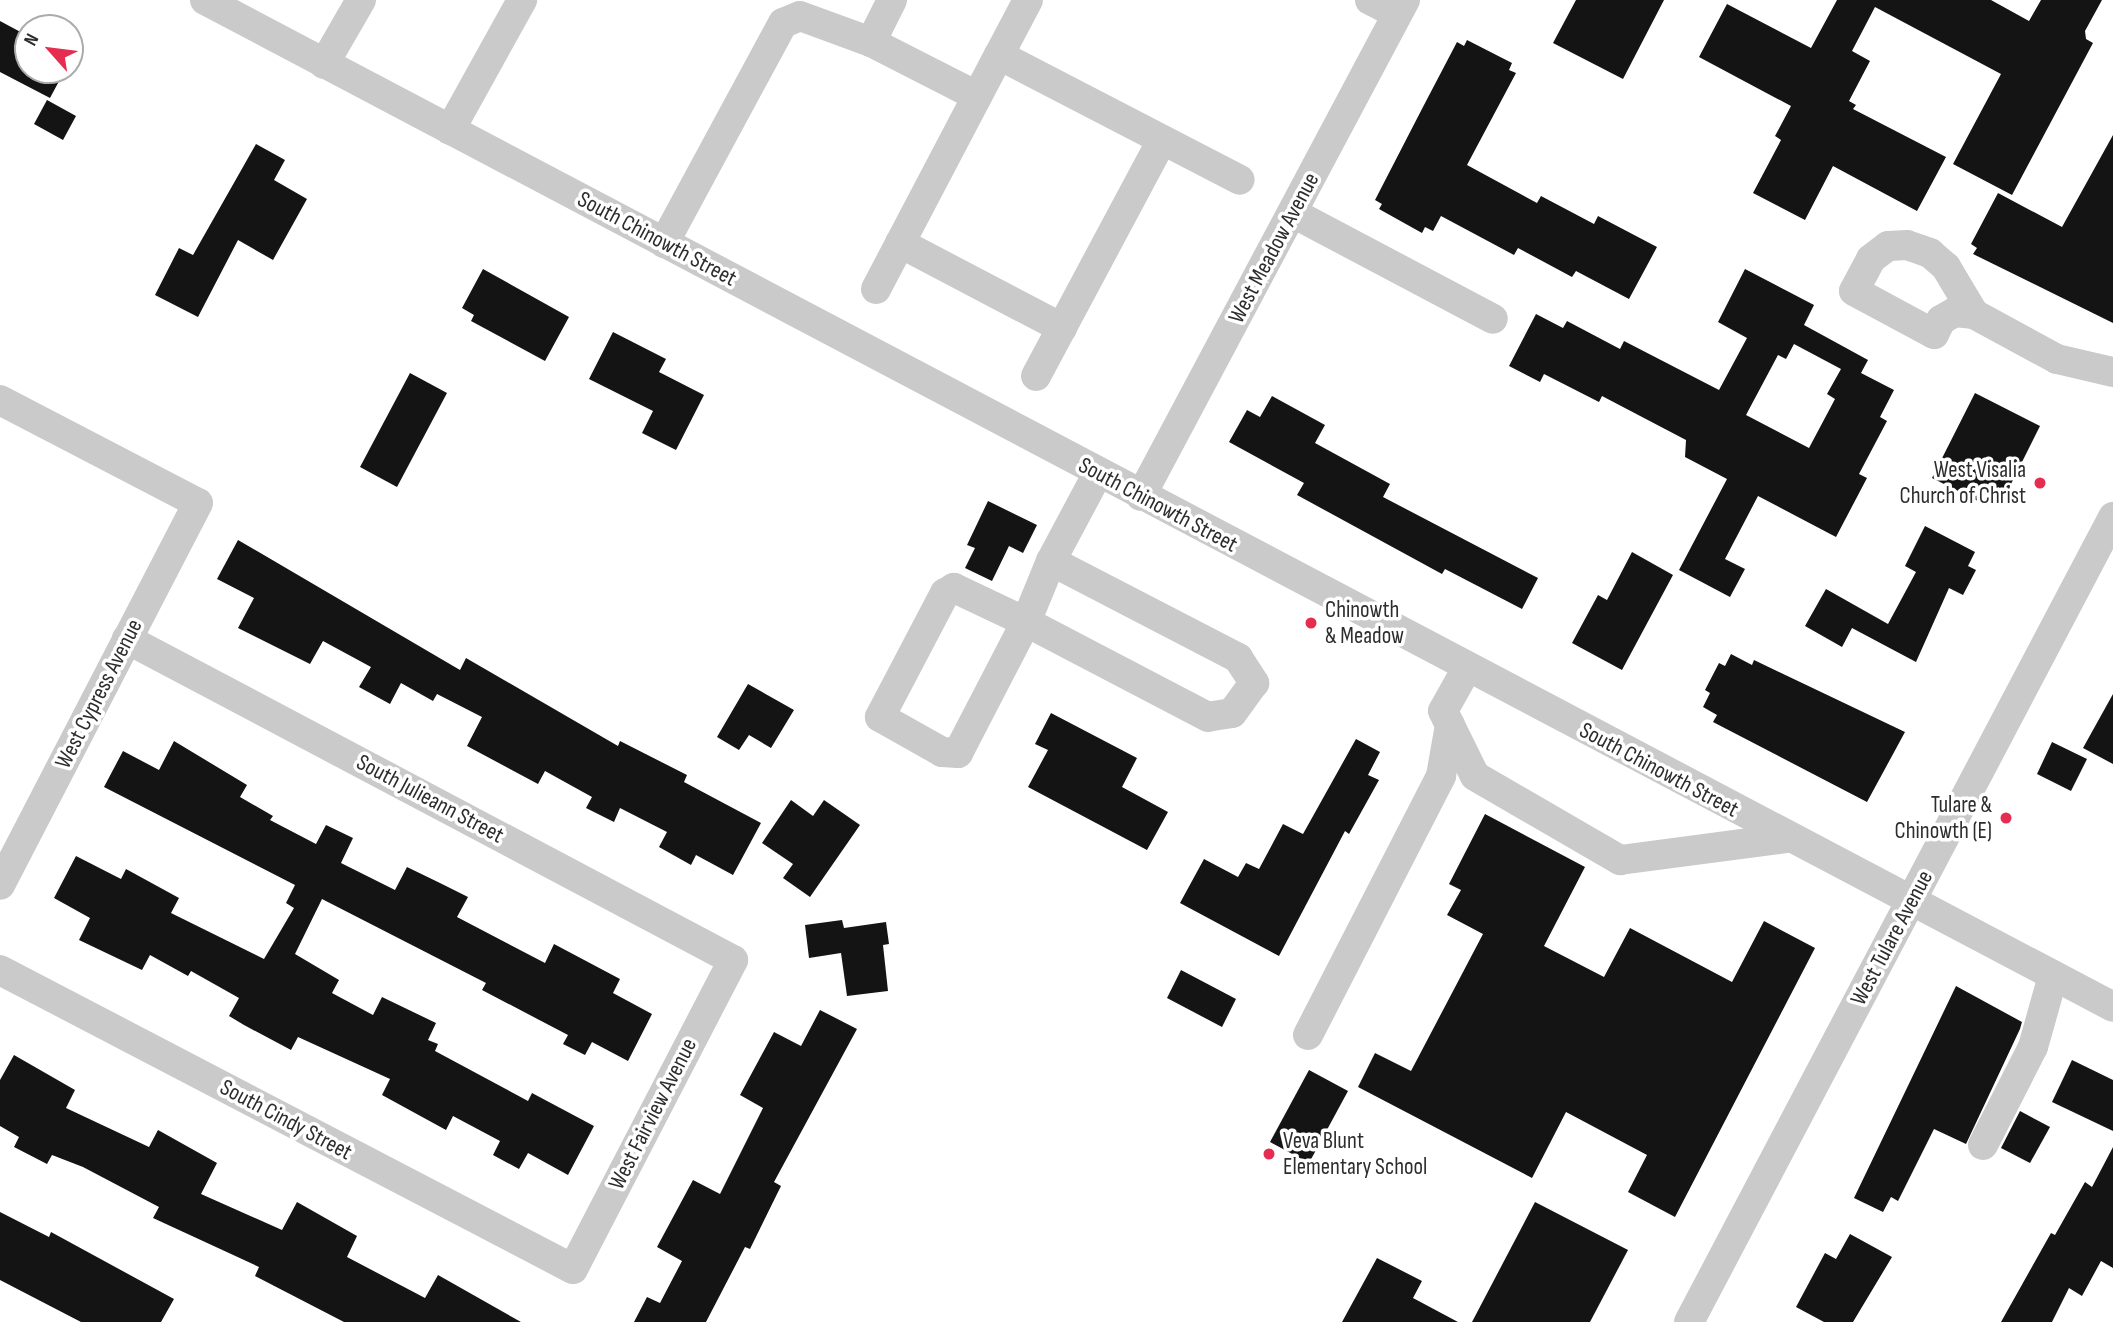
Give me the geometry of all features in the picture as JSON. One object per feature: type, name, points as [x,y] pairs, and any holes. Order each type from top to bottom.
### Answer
[{"type":"street","name":"South Chinowth Street","points":[[205,0],[1786,838],[2113,1007]]},
{"type":"street","points":[[324,64],[361,0]]},
{"type":"street","points":[[450,130],[522,0]]},
{"type":"street","points":[[870,42],[892,0]]},
{"type":"street","points":[[876,289],[1028,0]]},
{"type":"street","points":[[1370,0],[1401,7]]},
{"type":"street","name":"West Meadow Avenue","points":[[1141,496],[1401,7]]},
{"type":"street","points":[[664,243],[779,11],[870,42],[977,96]]},
{"type":"street","points":[[999,55],[1161,142],[1240,180]]},
{"type":"street","points":[[1037,376],[1161,142]]},
{"type":"street","points":[[1293,214],[1493,319]]},
{"type":"street","points":[[900,243],[1062,328]]},
{"type":"street","points":[[1974,314],[2057,359],[2113,372]]},
{"type":"street","name":"West Cypress Avenue","points":[[0,400],[198,503],[0,885]]},
{"type":"street","points":[[1051,561],[1238,659],[1254,683],[1232,713],[1208,717],[1026,622],[954,588],[945,593],[880,717],[942,752],[958,753],[1026,622],[1051,561],[1097,472]]},
{"type":"street","name":"West Tulare Avenue","points":[[1689,1322],[2113,517]]},
{"type":"street","name":"South Julieann Street","points":[[127,639],[733,960]]},
{"type":"street","points":[[1467,668],[1443,711],[1475,776],[1620,860],[1786,838]]},
{"type":"street","points":[[1308,1035],[1441,776],[1450,725]]},
{"type":"street","name":"West Fairview Avenue","points":[[573,1269],[733,960]]},
{"type":"street","name":"South Cindy Street","points":[[0,970],[573,1269]]},
{"type":"street","points":[[1983,1145],[2033,1047],[2053,976]]},
{"type":"building","points":[[1576,0],[1664,0],[1623,79],[1553,43]]},
{"type":"building","points":[[1837,0],[1991,0],[2029,21],[2041,0],[2102,0],[2085,31],[2086,39],[2093,43],[2012,195],[1953,164],[2001,74],[1875,7],[1852,51],[1870,61],[1849,101],[1856,105],[1853,109],[1946,157],[1917,211],[1833,166],[1805,220],[1753,193],[1781,140],[1775,136],[1791,106],[1699,57],[1727,4],[1811,48]]},
{"type":"building","points":[[0,21],[14,28],[14,79],[0,72]]},
{"type":"building","points":[[1467,40],[1512,63],[1509,70],[1516,73],[1467,165],[1537,203],[1541,196],[1594,224],[1598,216],[1657,247],[1629,299],[1576,271],[1572,277],[1518,248],[1514,255],[1441,216],[1433,231],[1425,227],[1422,233],[1379,209],[1382,204],[1375,200],[1424,105],[1457,42],[1464,46]]},
{"type":"building","points":[[23,84],[58,84],[50,98]]},
{"type":"building","points":[[47,100],[76,116],[63,140],[34,124]]},
{"type":"building","points":[[2113,135],[2113,323],[1973,254],[1977,248],[1971,244],[1998,193],[2062,227]]},
{"type":"building","points":[[256,144],[285,160],[274,180],[307,199],[273,260],[238,240],[198,317],[155,295],[179,248],[193,255]]},
{"type":"building","points":[[483,269],[569,317],[545,361],[471,321],[474,315],[462,308]]},
{"type":"building","points":[[1745,269],[1814,305],[1804,325],[1868,360],[1861,373],[1894,390],[1880,417],[1887,421],[1859,474],[1867,478],[1836,537],[1758,496],[1725,559],[1745,569],[1730,597],[1679,570],[1727,479],[1685,457],[1686,440],[1602,396],[1599,402],[1544,374],[1540,382],[1509,366],[1536,314],[1563,328],[1567,321],[1620,349],[1624,341],[1719,390],[1747,338],[1718,322]],"holes":[[[1794,344],[1841,369],[1827,394],[1835,399],[1809,448],[1746,415],[1778,355],[1786,359]]]},
{"type":"building","points":[[613,332],[666,359],[659,372],[704,395],[676,450],[642,433],[653,411],[589,379]]},
{"type":"building","points":[[410,373],[447,393],[397,487],[360,467]]},
{"type":"building","points":[[1975,393],[2040,426],[2007,492],[1998,487],[1988,506],[1932,478]]},
{"type":"building","points":[[1272,396],[1325,425],[1315,443],[1390,484],[1383,497],[1538,578],[1522,609],[1445,569],[1442,574],[1297,495],[1304,483],[1229,442],[1247,410],[1260,417]]},
{"type":"building","points":[[988,501],[1037,525],[1023,553],[1009,546],[992,581],[965,568],[975,548],[967,545]]},
{"type":"building","points":[[1925,526],[1975,552],[1968,566],[1976,570],[1963,595],[1949,588],[1916,662],[1852,628],[1842,647],[1805,626],[1826,589],[1888,624],[1916,572],[1905,566]]},
{"type":"building","points":[[238,540],[460,670],[466,658],[618,746],[620,741],[687,775],[684,782],[761,823],[733,875],[696,855],[691,865],[659,847],[667,832],[620,808],[614,822],[586,808],[592,797],[545,771],[538,784],[467,746],[482,717],[437,694],[433,701],[401,683],[390,704],[359,687],[371,667],[323,641],[310,664],[238,628],[254,598],[217,579]]},
{"type":"building","points":[[1632,552],[1673,575],[1622,670],[1572,643],[1598,595],[1607,600]]},
{"type":"building","points":[[1731,654],[1752,665],[1754,660],[1905,732],[1867,802],[1713,722],[1717,715],[1703,707],[1710,693],[1705,690],[1719,663],[1725,666]]},
{"type":"building","points":[[748,684],[794,710],[771,748],[749,735],[739,750],[717,737]]},
{"type":"building","points":[[2113,694],[2113,764],[2083,748]]},
{"type":"building","points":[[1051,713],[1137,758],[1122,787],[1168,812],[1147,850],[1028,787],[1048,750],[1035,744]]},
{"type":"building","points":[[1356,739],[1380,752],[1368,775],[1379,780],[1349,834],[1345,831],[1279,956],[1180,903],[1204,859],[1238,877],[1246,863],[1259,869],[1283,824],[1303,834]]},
{"type":"building","points":[[174,741],[247,785],[240,797],[273,816],[270,820],[316,844],[326,825],[353,838],[341,863],[395,890],[407,867],[468,897],[457,917],[545,963],[554,944],[620,979],[613,993],[652,1014],[628,1061],[592,1042],[585,1055],[563,1044],[568,1035],[482,990],[486,983],[322,899],[295,954],[339,980],[332,993],[373,1015],[382,997],[436,1023],[428,1040],[438,1044],[435,1051],[528,1101],[532,1093],[594,1126],[568,1175],[528,1153],[519,1169],[493,1155],[500,1141],[453,1116],[446,1130],[382,1095],[390,1079],[298,1037],[291,1050],[244,1025],[229,1016],[239,998],[191,971],[188,976],[150,955],[142,970],[79,940],[90,918],[54,898],[76,856],[121,879],[126,869],[179,898],[171,913],[264,959],[294,908],[286,903],[295,885],[104,787],[123,751],[159,770]]},
{"type":"building","points":[[2052,742],[2087,759],[2071,791],[2037,774]]},
{"type":"building","points":[[791,800],[813,816],[824,800],[860,825],[810,897],[783,878],[793,864],[762,843]]},
{"type":"building","points":[[1485,814],[1585,867],[1544,946],[1604,977],[1630,928],[1732,982],[1764,921],[1815,948],[1675,1217],[1628,1192],[1647,1155],[1566,1112],[1532,1178],[1358,1087],[1375,1053],[1411,1071],[1483,934],[1447,915],[1461,890],[1449,884]]},
{"type":"building","points":[[842,920],[844,928],[886,922],[889,944],[883,945],[888,991],[847,996],[841,953],[809,958],[805,925]]},
{"type":"building","points":[[1181,970],[1236,999],[1222,1027],[1167,998]]},
{"type":"building","points":[[1956,986],[2022,1022],[2020,1029],[1966,1144],[1934,1129],[1898,1201],[1891,1197],[1883,1212],[1854,1198]]},
{"type":"building","points":[[820,1010],[857,1029],[774,1182],[781,1186],[750,1249],[745,1247],[706,1322],[634,1322],[647,1297],[660,1303],[682,1261],[657,1247],[693,1180],[720,1194],[763,1108],[740,1095],[774,1032],[801,1046]]},
{"type":"building","points":[[14,1055],[75,1090],[66,1108],[149,1147],[158,1130],[217,1163],[201,1194],[282,1230],[297,1202],[357,1236],[347,1257],[425,1298],[438,1275],[521,1322],[344,1322],[255,1276],[259,1267],[153,1218],[159,1207],[83,1167],[52,1155],[47,1164],[14,1147],[19,1137],[0,1126],[0,1080]]},
{"type":"building","points":[[2072,1060],[2113,1080],[2113,1131],[2052,1102]]},
{"type":"building","points":[[1309,1070],[1348,1091],[1309,1163],[1270,1142]]},
{"type":"building","points":[[2020,1111],[2050,1127],[2030,1163],[2001,1148]]},
{"type":"building","points":[[2113,1147],[2113,1268],[2101,1261],[2082,1296],[2069,1288],[2052,1322],[2001,1322],[2051,1233],[2055,1235],[2085,1182],[2092,1187]]},
{"type":"building","points":[[1535,1202],[1628,1250],[1590,1322],[1472,1322]]},
{"type":"building","points":[[0,1212],[49,1237],[51,1232],[174,1299],[161,1322],[81,1322],[0,1280]]},
{"type":"building","points":[[1850,1234],[1892,1257],[1853,1322],[1824,1322],[1796,1307],[1825,1253],[1836,1259]]},
{"type":"building","points":[[1377,1258],[1422,1281],[1413,1298],[1458,1322],[1342,1322]]},
{"type":"place","name":"West Visalia Church of Christ","points":[[2040,483]]},
{"type":"place","name":"Chinowth & Meadow","points":[[1311,623]]},
{"type":"place","name":"Tulare & Chinowth (E)","points":[[2006,818]]},
{"type":"place","name":"Veva Blunt Elementary School","points":[[1269,1154]]}]
